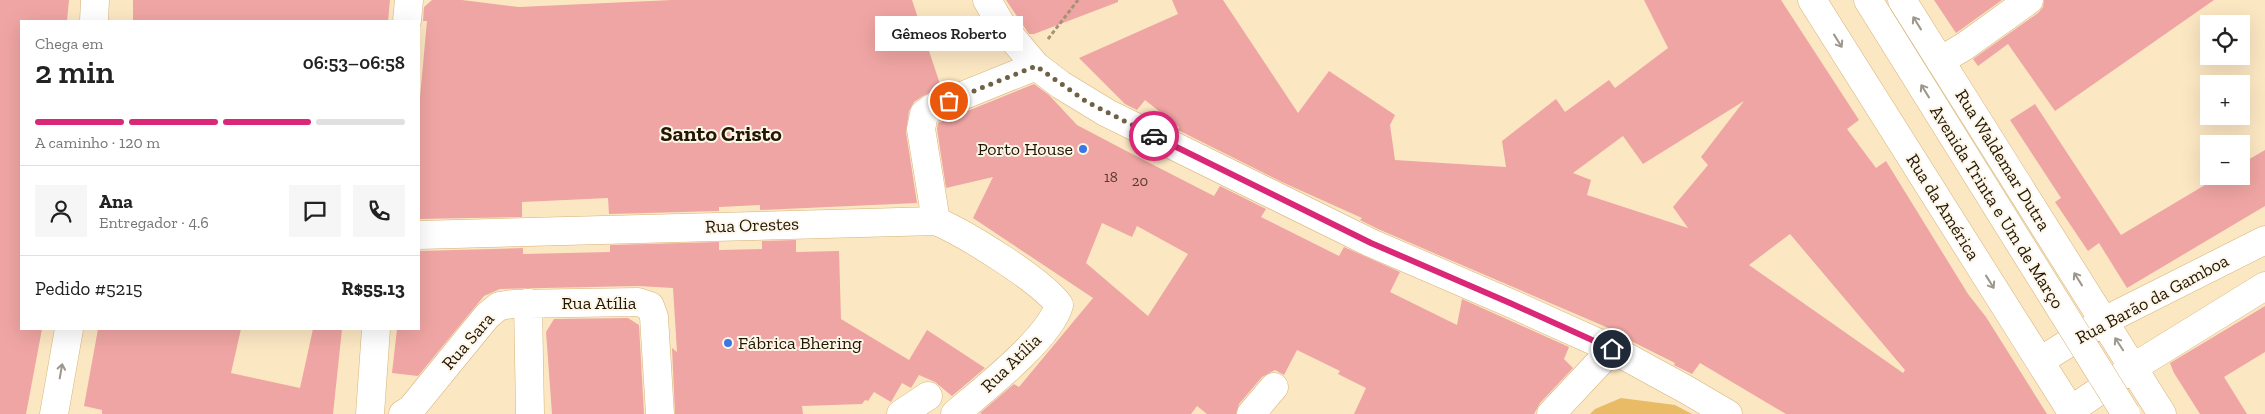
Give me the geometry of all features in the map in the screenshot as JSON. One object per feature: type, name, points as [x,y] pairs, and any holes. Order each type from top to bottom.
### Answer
[{"type":"street","points":[[94,20],[95,0]]},
{"type":"street","points":[[407,20],[409,0]]},
{"type":"street","points":[[987,0],[1002,26],[1045,56],[1061,85],[1107,113],[1362,239],[1612,349],[1728,414]]},
{"type":"street","name":"Rua da América","points":[[1812,0],[2072,412]]},
{"type":"street","name":"Rua Waldemar Dutra","points":[[1902,0],[2134,366],[2162,414]]},
{"type":"street","points":[[1940,61],[1965,46],[2029,0]]},
{"type":"street","name":"Avenida Trinta e Um de Março","points":[[1873,8],[2126,414]]},
{"type":"street","points":[[936,221],[921,129],[924,114],[932,108],[1045,56]]},
{"type":"street","name":"Rua Orestes","points":[[420,235],[936,221],[954,229],[1024,275],[1053,297],[1059,305]]},
{"type":"street","name":"Rua Barão da Gamboa","points":[[2040,360],[2104,320],[2265,240]]},
{"type":"street","points":[[2072,412],[2134,366],[2265,286]]},
{"type":"street","name":"Rua Atília","points":[[528,303],[638,302],[650,306],[654,317],[660,414]]},
{"type":"street","points":[[528,303],[530,414]]},
{"type":"street","name":"Rua Sara","points":[[403,414],[411,409],[492,310],[504,304],[528,303]]},
{"type":"street","name":"Rua Atília","points":[[956,414],[1011,366],[1048,326],[1059,305]]},
{"type":"street","points":[[54,414],[69,330]]},
{"type":"street","points":[[370,414],[376,330]]},
{"type":"street","points":[[1551,414],[1612,349]]},
{"type":"street","points":[[1251,414],[1274,387]]},
{"type":"street","points":[[901,414],[928,396]]},
{"type":"path","points":[[1045,56],[1048,40],[1078,0]]},
{"type":"shaded area","points":[[1621,398],[1675,405],[1692,414],[1590,414],[1595,409]]},
{"type":"building","points":[[0,0],[69,0],[67,20],[20,20],[20,330],[42,330],[26,414],[0,414]]},
{"type":"building","points":[[133,0],[390,0],[388,20],[133,20]]},
{"type":"building","points":[[432,0],[462,0],[519,7],[672,0],[912,0],[941,87],[914,102],[909,111],[906,132],[917,203],[760,210],[760,205],[719,207],[719,211],[609,214],[608,198],[522,202],[522,217],[420,219],[420,97],[427,21],[423,21],[424,7]]},
{"type":"building","points":[[1006,0],[1118,0],[1118,2],[1034,34],[1029,34]]},
{"type":"building","points":[[1172,0],[1223,0],[1298,113],[1329,71],[1395,115],[1390,125],[1395,160],[1506,167],[1502,141],[1556,99],[1565,112],[1609,80],[1615,88],[1668,48],[1644,0],[1781,0],[1859,120],[1847,129],[1876,168],[1886,161],[1968,294],[1986,317],[2047,414],[1786,414],[1700,363],[1692,374],[1674,365],[1675,363],[1619,335],[1620,333],[1378,229],[1360,220],[1362,218],[1284,183],[1178,130],[1179,127],[1145,100],[1137,110],[1125,104],[1079,58],[1178,14]],"holes":[[[1744,101],[1701,157],[1708,165],[1673,207],[1688,228],[1587,195],[1591,180],[1573,173],[1623,136],[1643,164]],[[1790,234],[1905,370],[1903,373],[1749,265]]]},
{"type":"building","points":[[1934,0],[2002,0],[1956,33]]},
{"type":"building","points":[[2044,0],[2214,0],[2055,111],[2008,44],[1978,66],[1973,59],[2038,13],[2043,7]]},
{"type":"building","points":[[1034,84],[1049,95],[1077,125],[1134,155],[1214,196],[1220,186],[1266,209],[1261,217],[1339,256],[1344,247],[1400,272],[1390,292],[1457,325],[1462,299],[1569,347],[1564,359],[1573,368],[1540,403],[1534,414],[1354,414],[1366,388],[1338,374],[1340,371],[1297,350],[1284,375],[1275,370],[1262,377],[1239,404],[1236,414],[1207,414],[1197,406],[1191,414],[982,414],[980,413],[1014,384],[1019,387],[1093,298],[973,218],[993,177],[946,188],[937,129],[938,123],[951,117],[953,122],[960,114]],"holes":[[[1102,223],[1132,237],[1137,226],[1188,254],[1148,316],[1086,263]]]},
{"type":"building","points":[[2035,104],[2121,235],[2205,185],[2250,185],[2250,159],[2265,150],[2265,206],[2127,288],[2099,243],[2088,251],[2055,202],[2061,198],[2010,120]]},
{"type":"building","points":[[796,240],[796,252],[839,251],[841,319],[909,360],[927,330],[985,368],[952,396],[935,382],[919,375],[911,388],[902,383],[891,402],[874,392],[868,401],[865,400],[862,404],[802,406],[803,414],[675,414],[672,348],[677,352],[673,288],[638,286],[500,289],[484,296],[418,376],[392,373],[397,330],[420,330],[420,251],[523,248],[523,254],[610,252],[610,245],[719,242],[719,250],[762,249],[762,241]]},
{"type":"building","points":[[2265,306],[2265,352],[2224,377],[2247,414],[2200,414],[2174,373],[2170,363]]},
{"type":"building","points":[[628,318],[639,325],[644,414],[552,414],[546,332],[554,319]]},
{"type":"building","points":[[98,330],[241,330],[231,373],[300,388],[313,330],[342,330],[333,414],[102,414],[102,410],[84,406]]},
{"type":"way so far","points":[[949,101],[1036,66],[1087,102],[1154,136]]},
{"type":"place","name":"Gêmeos Roberto","points":[[949,101]]},
{"type":"place","name":"Porto House","points":[[1083,149]]},
{"type":"place","name":"Fábrica Bhering","points":[[728,343]]},
{"type":"district","name":"Santo Cristo","points":[[721,133]]},
{"type":"route","points":[[1154,136],[1371,243],[1612,349]]}]
